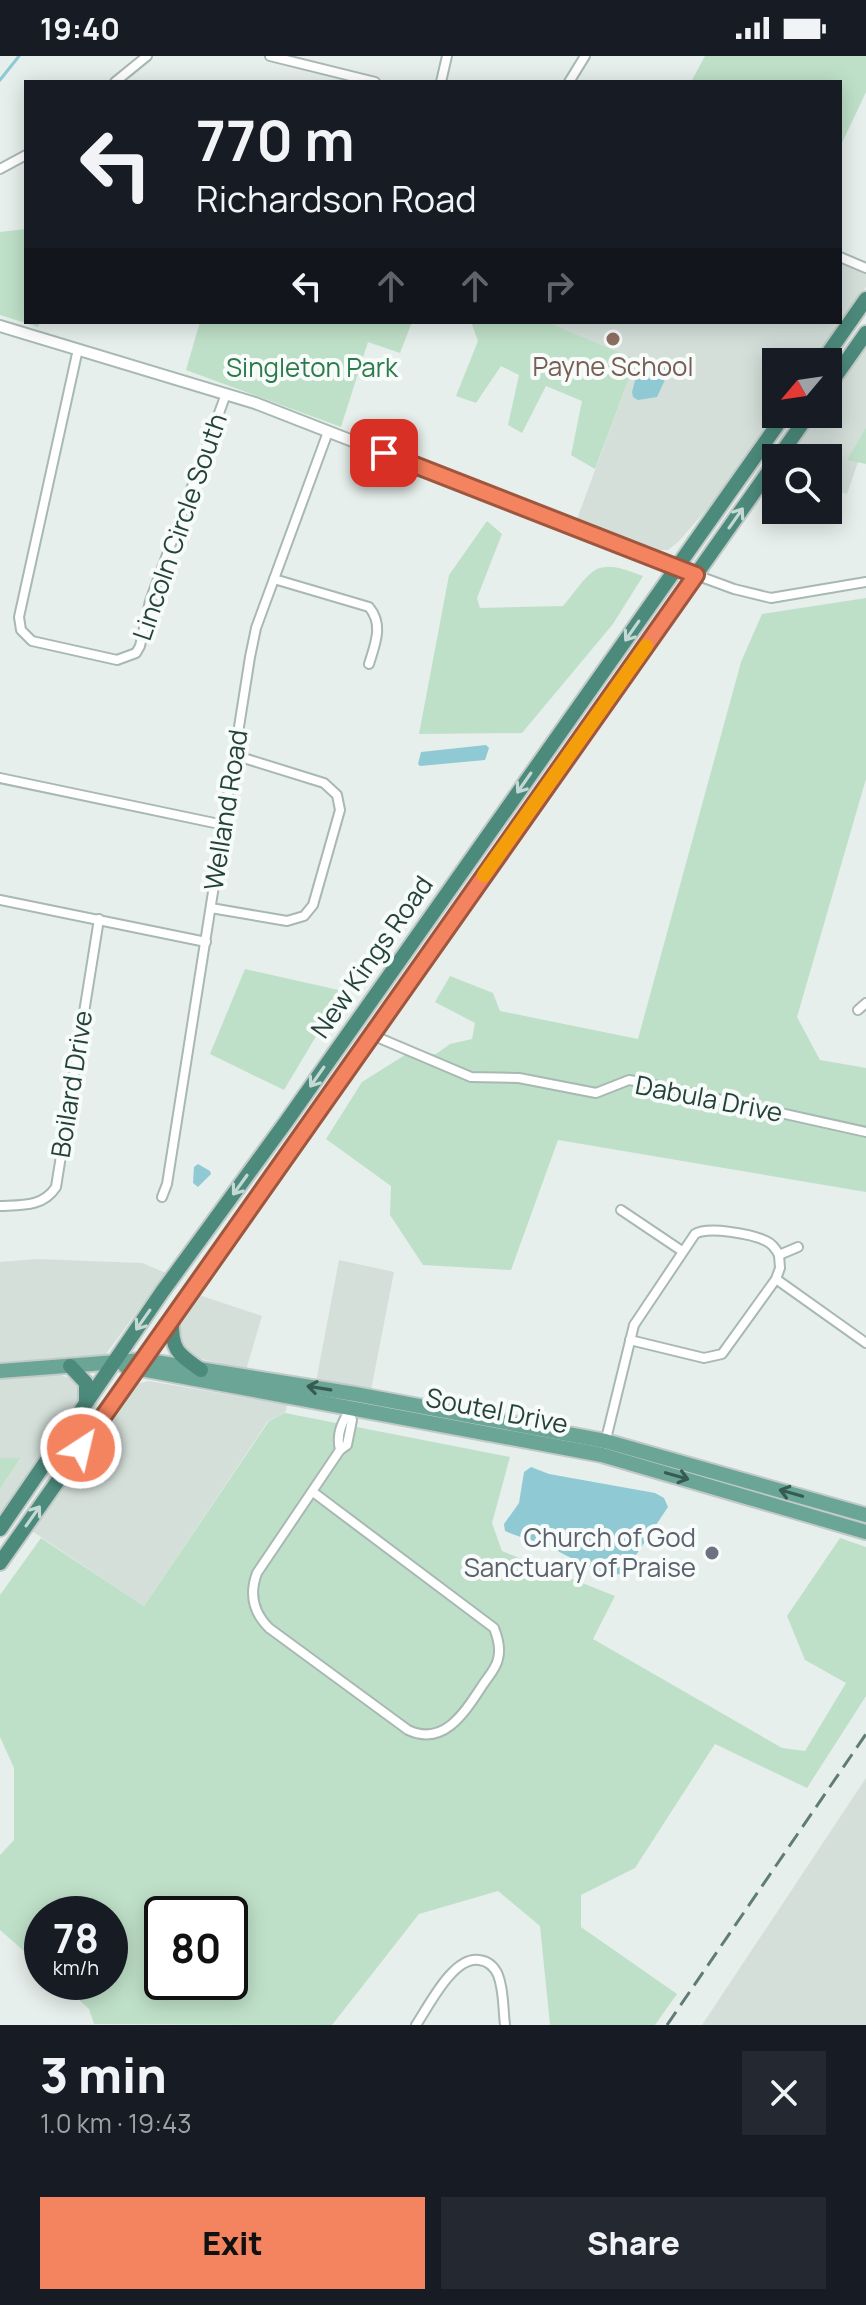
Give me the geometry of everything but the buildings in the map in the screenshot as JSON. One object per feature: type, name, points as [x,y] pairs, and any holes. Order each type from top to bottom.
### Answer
[{"type":"highway","points":[[832,348],[866,299]]},
{"type":"highway","points":[[842,367],[866,333]]},
{"type":"highway","name":"New Kings Road","points":[[0,1529],[113,1363],[775,428]]},
{"type":"highway","name":"New Kings Road","points":[[0,1563],[762,481]]},
{"type":"highway","points":[[172,1319],[173,1345],[179,1355],[201,1370]]},
{"type":"highway","points":[[70,1366],[86,1383],[86,1402]]},
{"type":"main road","name":"Soutel Drive","points":[[0,1371],[113,1363],[201,1370],[351,1405]]},
{"type":"main road","name":"Soutel Drive","points":[[140,1365],[604,1448],[866,1515]]},
{"type":"main road","name":"Soutel Drive","points":[[604,1448],[866,1532]]},
{"type":"street","points":[[117,80],[147,56]]},
{"type":"street","points":[[270,56],[367,80]]},
{"type":"street","points":[[441,80],[447,56]]},
{"type":"street","points":[[570,80],[585,56]]},
{"type":"street","points":[[0,169],[24,156]]},
{"type":"street","points":[[842,258],[866,268]]},
{"type":"street","points":[[0,326],[226,394],[734,589],[771,598],[866,582]]},
{"type":"street","name":"Lincoln Circle South","points":[[78,349],[19,617],[21,630],[32,641],[117,660],[130,657],[140,646],[150,601],[226,394]]},
{"type":"street","name":"Welland Road","points":[[162,1197],[167,1184],[256,628],[328,432]]},
{"type":"street","points":[[274,579],[369,607],[378,621],[369,664]]},
{"type":"street","points":[[211,908],[287,921],[304,916],[313,905],[340,810],[337,795],[324,783],[234,755]]},
{"type":"street","points":[[0,778],[224,825]]},
{"type":"street","points":[[492,829],[509,840]]},
{"type":"street","points":[[0,900],[206,942]]},
{"type":"street","name":"Boilard Drive","points":[[0,1206],[40,1202],[50,1196],[56,1187],[99,919]]},
{"type":"street","points":[[858,1010],[866,1003]]},
{"type":"street","name":"Dabula Drive","points":[[372,1035],[419,1052],[471,1077],[519,1078],[596,1093],[629,1080],[866,1132]]},
{"type":"street","points":[[286,1122],[303,1132]]},
{"type":"street","points":[[621,1210],[682,1251]]},
{"type":"street","points":[[604,1448],[630,1340],[637,1319],[682,1251],[700,1231],[712,1229],[765,1240],[774,1246],[779,1255],[780,1268],[776,1279],[727,1350],[716,1357],[704,1358],[630,1340]]},
{"type":"street","points":[[779,1255],[798,1247]]},
{"type":"street","points":[[776,1279],[866,1343]]},
{"type":"street","points":[[313,1492],[494,1628],[499,1650],[497,1662],[455,1723],[444,1731],[423,1734],[408,1730],[261,1620],[251,1595],[257,1573],[340,1450],[347,1445],[352,1420],[351,1405]]},
{"type":"street","points":[[416,2025],[454,1969],[468,1960],[476,1959],[491,1964],[498,1976],[505,2025]]},
{"type":"shaded area","points":[[842,263],[866,273],[866,287],[842,321]]},
{"type":"shaded area","points":[[552,324],[840,324],[823,348],[762,348],[762,428],[766,428],[722,492],[668,550],[656,550],[577,519],[631,373],[631,357]]},
{"type":"shaded area","points":[[866,346],[866,427],[848,459],[858,462],[847,494],[842,492],[842,444],[797,444],[808,428],[842,428],[842,380]]},
{"type":"shaded area","points":[[37,1259],[142,1263],[166,1273],[105,1355],[0,1362],[0,1262]]},
{"type":"shaded area","points":[[339,1260],[394,1272],[371,1390],[316,1382]]},
{"type":"shaded area","points":[[199,1295],[262,1316],[246,1370],[186,1355],[176,1330]]},
{"type":"shaded area","points":[[60,1375],[79,1381],[81,1401],[0,1516],[0,1489],[21,1459],[0,1458],[0,1379]]},
{"type":"shaded area","points":[[149,1381],[287,1405],[285,1413],[268,1421],[144,1606],[32,1531],[131,1389],[136,1384]]},
{"type":"shaded area","points":[[866,1778],[866,2025],[702,2025]]},
{"type":"green space","points":[[705,56],[866,56],[866,92],[842,143],[842,80],[692,80]]},
{"type":"green space","points":[[24,229],[24,323],[0,315],[0,232]]},
{"type":"green space","name":"Singleton Park","points":[[199,324],[411,324],[400,353],[368,342],[341,427],[186,370]]},
{"type":"green space","points":[[472,324],[552,324],[631,357],[631,373],[595,469],[571,455],[582,401],[546,386],[522,433],[508,425],[519,375],[501,366],[476,403],[456,396],[478,341]]},
{"type":"green space","points":[[866,427],[866,464],[847,460]]},
{"type":"green space","points":[[487,521],[502,534],[477,598],[480,608],[563,606],[589,575],[604,567],[643,576],[613,624],[522,733],[419,734],[449,575]]},
{"type":"green space","points":[[866,598],[866,779],[797,1017],[820,1060],[866,1068],[866,1192],[558,1140],[511,1270],[423,1265],[390,1215],[391,1186],[326,1139],[362,1082],[405,1055],[436,1054],[450,1044],[472,1039],[475,1023],[435,1002],[450,976],[493,993],[500,1011],[638,1039],[741,662],[762,614]]},
{"type":"green space","points":[[245,969],[343,991],[284,1090],[210,1054]]},
{"type":"green space","points":[[285,1413],[510,1457],[492,1523],[502,1551],[615,1596],[593,1639],[782,1748],[805,1751],[846,1683],[805,1660],[787,1616],[840,1538],[866,1547],[866,1696],[807,1788],[715,1744],[635,1868],[581,1895],[581,1927],[677,1994],[655,2025],[550,2025],[540,1926],[498,1891],[419,1914],[332,2025],[94,2024],[89,2009],[79,2000],[128,2000],[128,1896],[24,1896],[24,1951],[0,1930],[0,1855],[14,1840],[14,1768],[0,1737],[0,1595],[41,1538],[144,1606],[269,1421]]},
{"type":"green space","points":[[0,1458],[21,1458],[0,1489]]},
{"type":"water","points":[[643,358],[664,365],[667,375],[657,397],[638,400],[632,392]]},
{"type":"water","points":[[486,745],[489,748],[485,760],[418,764],[421,752]]},
{"type":"water","points":[[198,1164],[211,1174],[198,1187],[193,1183],[194,1167]]},
{"type":"water","points":[[531,1467],[549,1474],[655,1493],[664,1498],[668,1507],[624,1573],[605,1573],[550,1547],[505,1531],[504,1524],[519,1503],[524,1472]]},
{"type":"waterway","points":[[0,80],[19,56]]},
{"type":"railway","points":[[667,2025],[866,1734]]},
{"type":"slow traffic","points":[[484,875],[646,646]]},
{"type":"place","name":"Payne School","points":[[613,339]]},
{"type":"place","name":"Church of God Sanctuary of Praise","points":[[712,1553]]},
{"type":"route","points":[[81,1448],[696,575],[384,453]]}]
